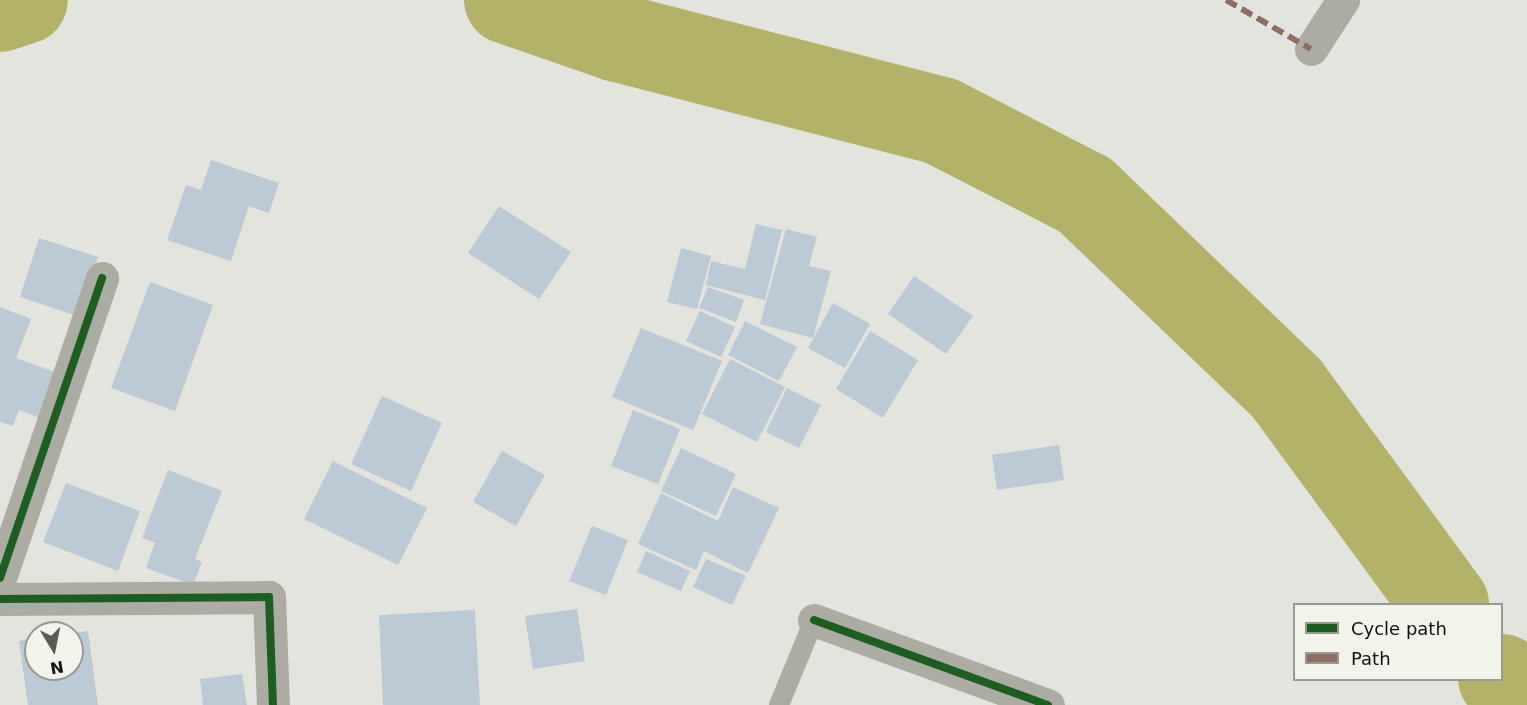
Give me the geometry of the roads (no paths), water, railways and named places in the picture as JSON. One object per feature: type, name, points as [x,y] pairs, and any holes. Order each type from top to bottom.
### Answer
[{"type":"street","points":[[1311,49],[1343,0]]},
{"type":"street","points":[[0,578],[102,278]]},
{"type":"street","points":[[0,599],[269,597],[273,705]]},
{"type":"street","points":[[814,620],[1048,705]]},
{"type":"lane","points":[[779,705],[814,620]]},
{"type":"waterway","points":[[0,8],[24,0]]},
{"type":"waterway","points":[[508,0],[618,38],[941,121],[1085,195],[1287,389],[1444,603]]},
{"type":"waterway","points":[[1503,679],[1522,705]]}]
